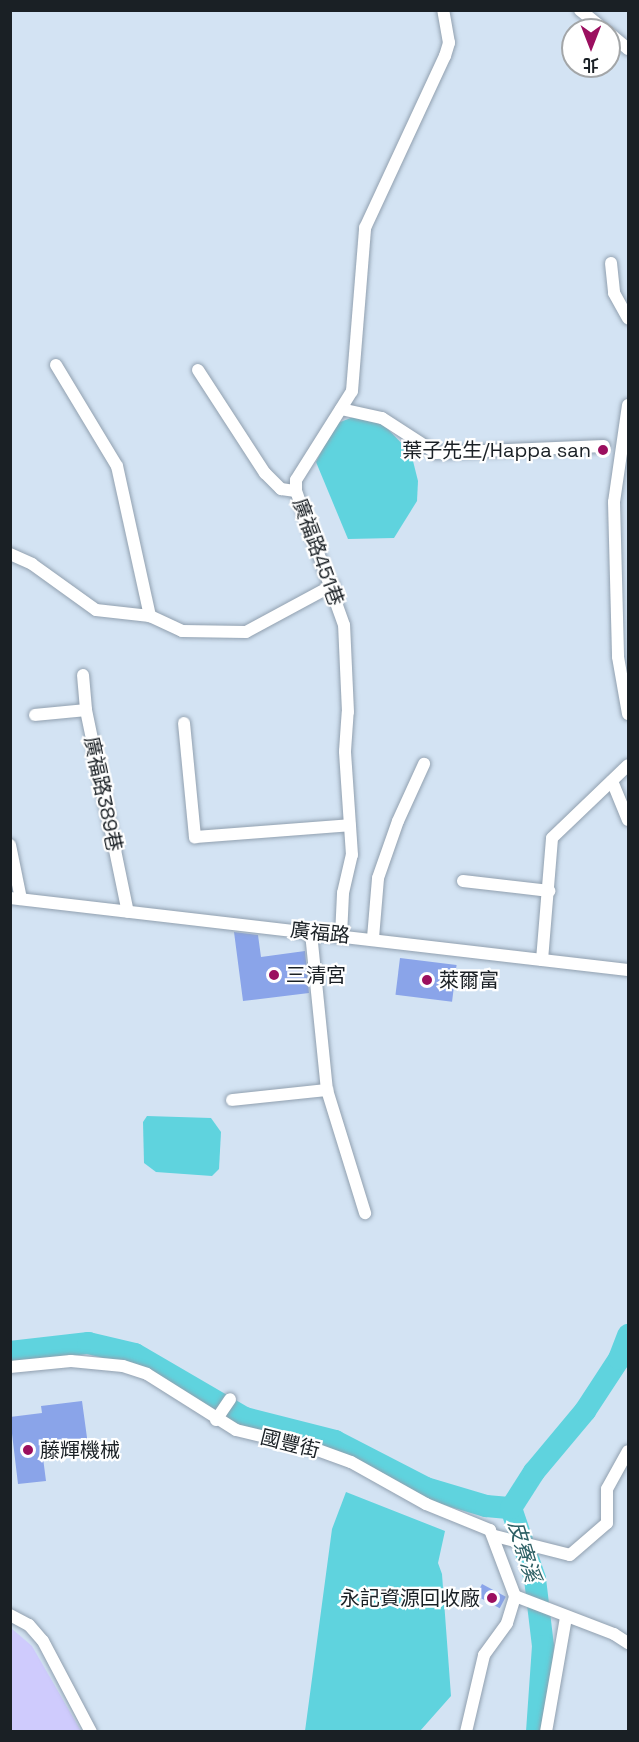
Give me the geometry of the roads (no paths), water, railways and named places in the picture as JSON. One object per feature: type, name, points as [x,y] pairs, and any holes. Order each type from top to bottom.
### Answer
[{"type":"street","name":"廣福路451巷","points":[[341,936],[343,893],[352,855],[344,625],[333,585],[296,491],[296,480],[352,391],[365,228],[445,56],[449,43],[443,10]]},
{"type":"street","points":[[611,263],[614,292],[628,318]]},
{"type":"street","points":[[56,365],[117,466],[150,616]]},
{"type":"street","points":[[198,370],[266,473],[282,489],[296,491]]},
{"type":"street","points":[[628,405],[614,502],[618,657],[628,714]]},
{"type":"street","points":[[341,409],[382,418],[436,453],[604,446]]},
{"type":"street","points":[[10,554],[32,564],[96,610],[150,616],[182,631],[246,632],[333,585]]},
{"type":"street","name":"廣福路389巷","points":[[83,675],[86,710],[128,912]]},
{"type":"street","points":[[35,715],[86,710]]},
{"type":"street","points":[[184,723],[195,837],[350,825]]},
{"type":"street","points":[[373,938],[378,878],[398,821],[424,764]]},
{"type":"street","points":[[543,960],[552,838],[628,765]]},
{"type":"street","points":[[612,781],[628,820]]},
{"type":"street","points":[[10,845],[16,899]]},
{"type":"street","points":[[463,881],[549,891]]},
{"type":"street","name":"廣福路","points":[[16,899],[373,938],[628,970]]},
{"type":"street","points":[[311,933],[327,1090],[365,1213]]},
{"type":"street","points":[[232,1100],[327,1090]]},
{"type":"street","name":"國豐街","points":[[10,1367],[71,1361],[123,1366],[147,1374],[216,1420],[236,1430],[315,1449],[351,1462],[426,1504],[473,1520],[498,1537]]},
{"type":"street","points":[[216,1420],[230,1399]]},
{"type":"street","points":[[498,1537],[570,1555],[607,1524],[607,1489],[628,1451]]},
{"type":"street","points":[[466,1731],[484,1655],[507,1623],[518,1599],[498,1537]]},
{"type":"street","points":[[518,1599],[628,1643]]},
{"type":"street","points":[[10,1615],[29,1625],[43,1641],[91,1731]]},
{"type":"street","points":[[546,1731],[566,1617]]},
{"type":"water","points":[[356,416],[381,422],[411,453],[418,481],[417,501],[394,538],[348,539],[316,462],[335,424]]},
{"type":"water","points":[[147,1116],[211,1118],[221,1132],[219,1169],[212,1176],[156,1172],[144,1163],[143,1122]]},
{"type":"water","points":[[346,1492],[445,1531],[438,1563],[442,1574],[451,1696],[420,1731],[305,1731],[332,1529]]},
{"type":"waterway","name":"皮寮溪","points":[[511,1508],[534,1472],[585,1411],[619,1359],[628,1335]]},
{"type":"waterway","points":[[10,1352],[88,1343],[135,1354],[245,1418],[335,1441],[426,1488],[486,1506],[511,1508]]},
{"type":"waterway","name":"皮寮溪","points":[[511,1508],[535,1579],[543,1646],[537,1732]]},
{"type":"place","name":"葉子先生/Happa san","points":[[603,450]]},
{"type":"place","name":"三清宮","points":[[274,975]]},
{"type":"place","name":"萊爾富","points":[[427,980]]},
{"type":"place","name":"藤輝機械","points":[[28,1450]]},
{"type":"place","name":"永記資源回收廠","points":[[492,1598]]}]
